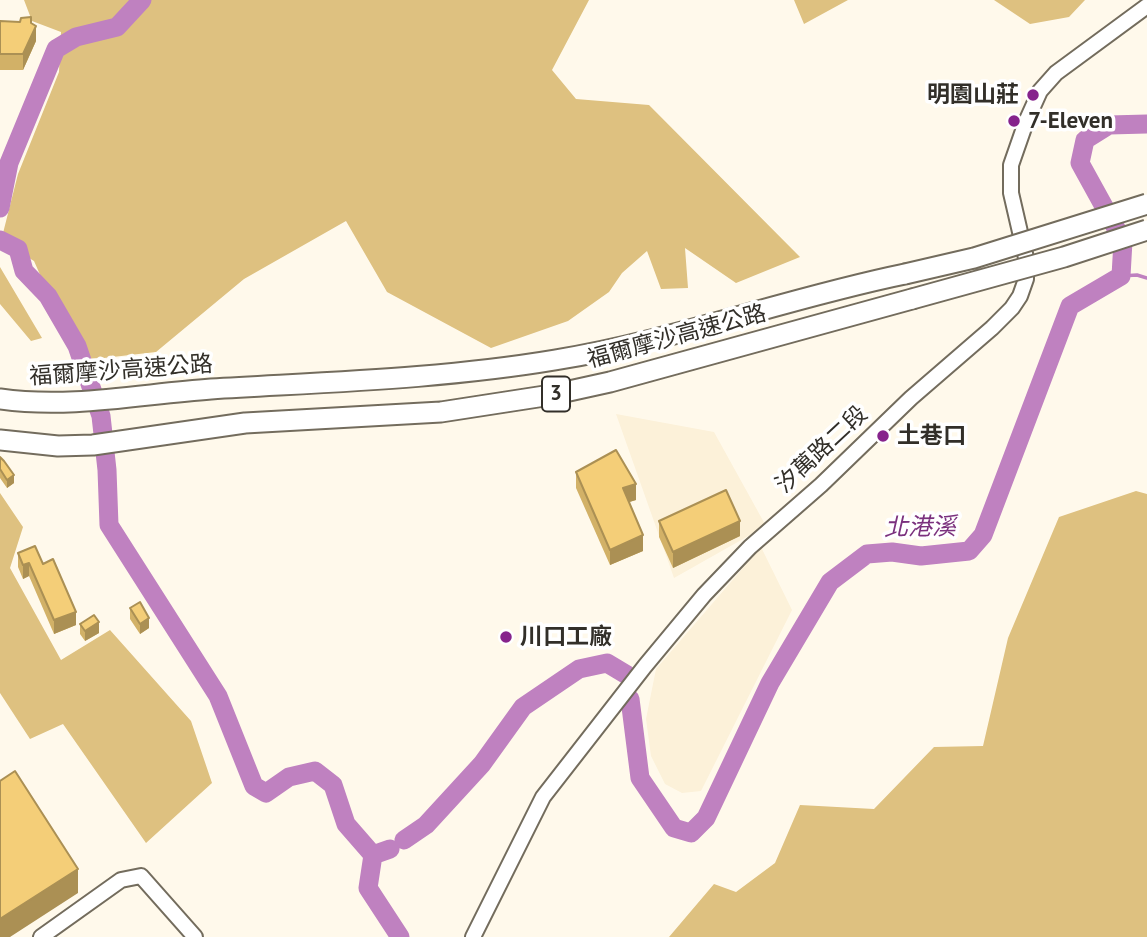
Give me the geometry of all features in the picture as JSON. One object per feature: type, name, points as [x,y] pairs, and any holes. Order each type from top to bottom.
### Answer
[{"type":"highway","name":"福爾摩沙高速公路","points":[[0,399],[61,404],[192,391],[436,376],[556,360],[690,331],[974,258],[1147,204]]},
{"type":"highway","name":"福爾摩沙高速公路","points":[[0,440],[58,446],[93,445],[245,423],[441,412],[551,395],[610,382],[1064,257],[1147,230]]},
{"type":"street","name":"汐萬路二段","points":[[473,937],[543,797],[704,595],[750,547],[1012,308],[1026,279],[1026,258],[1011,193],[1011,165],[1031,111],[1040,91],[1056,73],[1147,6]]},
{"type":"street","points":[[41,937],[121,880],[141,876],[195,937]]},
{"type":"shaded area","points":[[24,0],[589,0],[552,70],[576,99],[649,105],[800,257],[736,283],[685,248],[688,288],[661,289],[647,251],[622,273],[609,292],[568,321],[491,348],[387,292],[346,221],[244,279],[156,352],[78,361],[34,261],[1,241],[18,174],[59,72],[61,32],[32,21]]},
{"type":"shaded area","points":[[794,0],[848,0],[804,24]]},
{"type":"shaded area","points":[[994,0],[1085,0],[1069,17],[1030,24]]},
{"type":"shaded area","points":[[0,267],[42,338],[31,341],[0,304]]},
{"type":"shaded area","points":[[616,414],[714,432],[766,526],[674,578]]},
{"type":"shaded area","points":[[1136,491],[1147,494],[1147,937],[669,937],[714,884],[736,892],[775,863],[800,805],[874,809],[934,747],[983,746],[1008,638],[1059,517]]},
{"type":"shaded area","points":[[0,493],[23,527],[10,568],[61,660],[110,630],[191,721],[212,783],[146,843],[63,724],[30,739],[0,693]]},
{"type":"shaded area","points":[[761,547],[792,610],[701,791],[682,793],[665,784],[651,756],[646,719],[656,669]]},
{"type":"building","points":[[31,17],[31,23],[36,26],[23,54],[0,54],[0,21],[20,22],[21,18]]},
{"type":"building","points":[[616,450],[636,484],[623,488],[643,535],[610,550],[576,472]]},
{"type":"building","points":[[0,457],[14,475],[7,480],[0,469]]},
{"type":"building","points":[[726,490],[740,521],[673,552],[659,521]]},
{"type":"building","points":[[35,546],[43,564],[53,559],[76,612],[54,620],[29,563],[23,565],[18,553]]},
{"type":"building","points":[[140,602],[149,618],[140,624],[130,608]]},
{"type":"building","points":[[94,615],[99,622],[85,631],[80,624]]},
{"type":"building","points":[[15,771],[78,869],[0,919],[0,781]]},
{"type":"waterway","points":[[0,208],[9,163],[56,49],[76,37],[117,27],[142,0]]},
{"type":"waterway","name":"北港溪","points":[[630,699],[640,778],[674,828],[691,833],[706,818],[770,683],[830,582],[867,554],[892,552],[921,556],[969,551],[983,535],[1070,306],[1121,276],[1123,241],[1080,163],[1085,140],[1109,125],[1147,124]]},
{"type":"waterway","points":[[0,240],[18,249],[24,271],[48,296],[77,346],[101,416],[109,525],[218,696],[254,786],[266,793],[289,777],[315,771],[333,785],[346,824],[373,855]]},
{"type":"waterway","points":[[1121,276],[1137,275],[1147,278]]},
{"type":"waterway","name":"北港溪","points":[[404,840],[426,825],[482,764],[523,707],[579,669],[607,663],[627,675]]},
{"type":"waterway","name":"北港溪","points":[[390,849],[373,855],[368,888],[400,937]]},
{"type":"place","name":"明園山莊","points":[[1033,95]]},
{"type":"place","name":"7-Eleven","points":[[1014,121]]},
{"type":"place","name":"土巷口","points":[[883,436]]},
{"type":"place","name":"川口工廠","points":[[506,637]]}]
